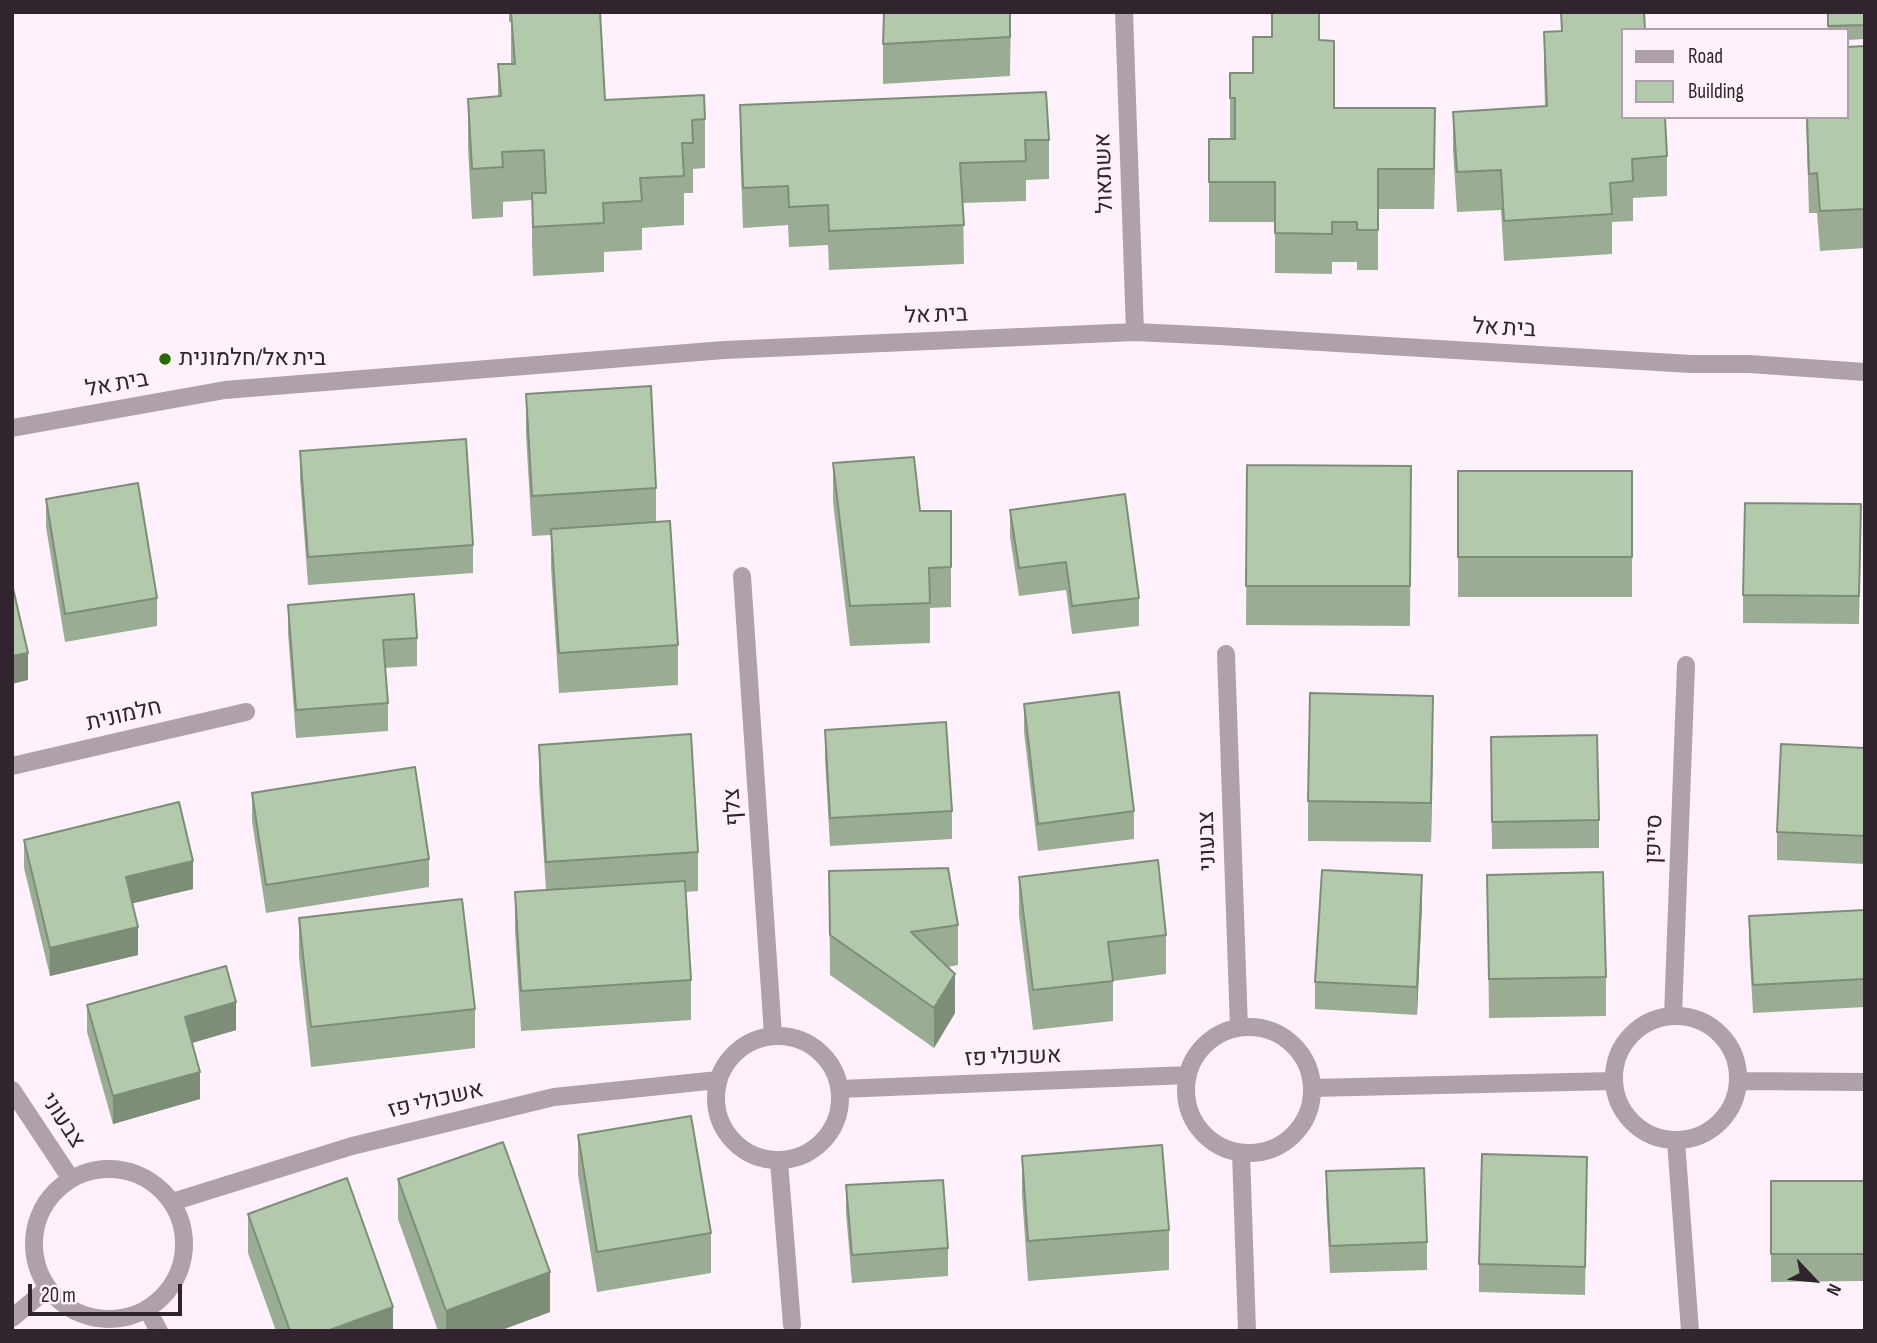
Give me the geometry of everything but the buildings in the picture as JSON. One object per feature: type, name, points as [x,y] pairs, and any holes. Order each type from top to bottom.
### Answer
[{"type":"street","name":"אשתאול","points":[[1124,12],[1135,332]]},
{"type":"street","name":"בית אל","points":[[12,428],[239,389],[724,350],[1135,332],[1865,372]]},
{"type":"street","name":"צלף","points":[[742,576],[773,1035]]},
{"type":"street","name":"צבעוני","points":[[1226,653],[1239,1028]]},
{"type":"street","name":"סייפן","points":[[1673,1016],[1686,664]]},
{"type":"street","name":"חלמונית","points":[[12,766],[246,712]]},
{"type":"street","points":[[1673,1016],[1694,1018],[1712,1027],[1727,1041],[1736,1060],[1739,1081],[1735,1099],[1726,1116],[1713,1130],[1696,1139],[1676,1142],[1658,1139],[1641,1130],[1626,1117],[1617,1100],[1613,1081],[1616,1062],[1624,1044],[1637,1029],[1654,1020],[1673,1016]]},
{"type":"street","points":[[1239,1028],[1261,1028],[1281,1035],[1303,1058],[1308,1067],[1312,1088],[1311,1106],[1304,1123],[1292,1137],[1277,1147],[1259,1153],[1241,1153],[1221,1147],[1204,1135],[1192,1117],[1186,1097],[1188,1075],[1195,1058],[1206,1044],[1221,1034],[1239,1028]]},
{"type":"street","points":[[773,1035],[792,1036],[809,1043],[830,1063],[840,1089],[840,1107],[835,1124],[826,1139],[796,1158],[779,1161],[760,1158],[742,1149],[728,1136],[719,1118],[715,1099],[718,1080],[726,1062],[739,1049],[755,1040],[773,1035]]},
{"type":"street","name":"אשכולי פז","points":[[840,1089],[1188,1075]]},
{"type":"street","name":"אשכולי פז","points":[[172,1202],[352,1146],[554,1097],[718,1080]]},
{"type":"street","points":[[1312,1088],[1613,1081]]},
{"type":"street","points":[[1739,1081],[1865,1082]]},
{"type":"street","name":"צבעוני","points":[[12,1090],[71,1180]]},
{"type":"street","points":[[1676,1142],[1690,1331]]},
{"type":"street","points":[[1241,1153],[1247,1331]]},
{"type":"street","points":[[779,1161],[792,1325]]},
{"type":"street","points":[[92,1171],[126,1171],[157,1186],[172,1202],[181,1225],[184,1249],[178,1273],[166,1294],[147,1309],[127,1318],[105,1320],[83,1316],[63,1305],[47,1289],[36,1266],[33,1241],[39,1217],[52,1195],[71,1180],[92,1171]]},
{"type":"street","points":[[12,1318],[47,1289]]},
{"type":"street","points":[[147,1309],[159,1331]]},
{"type":"place","name":"בית אל/חלמונית","points":[[165,359]]}]
